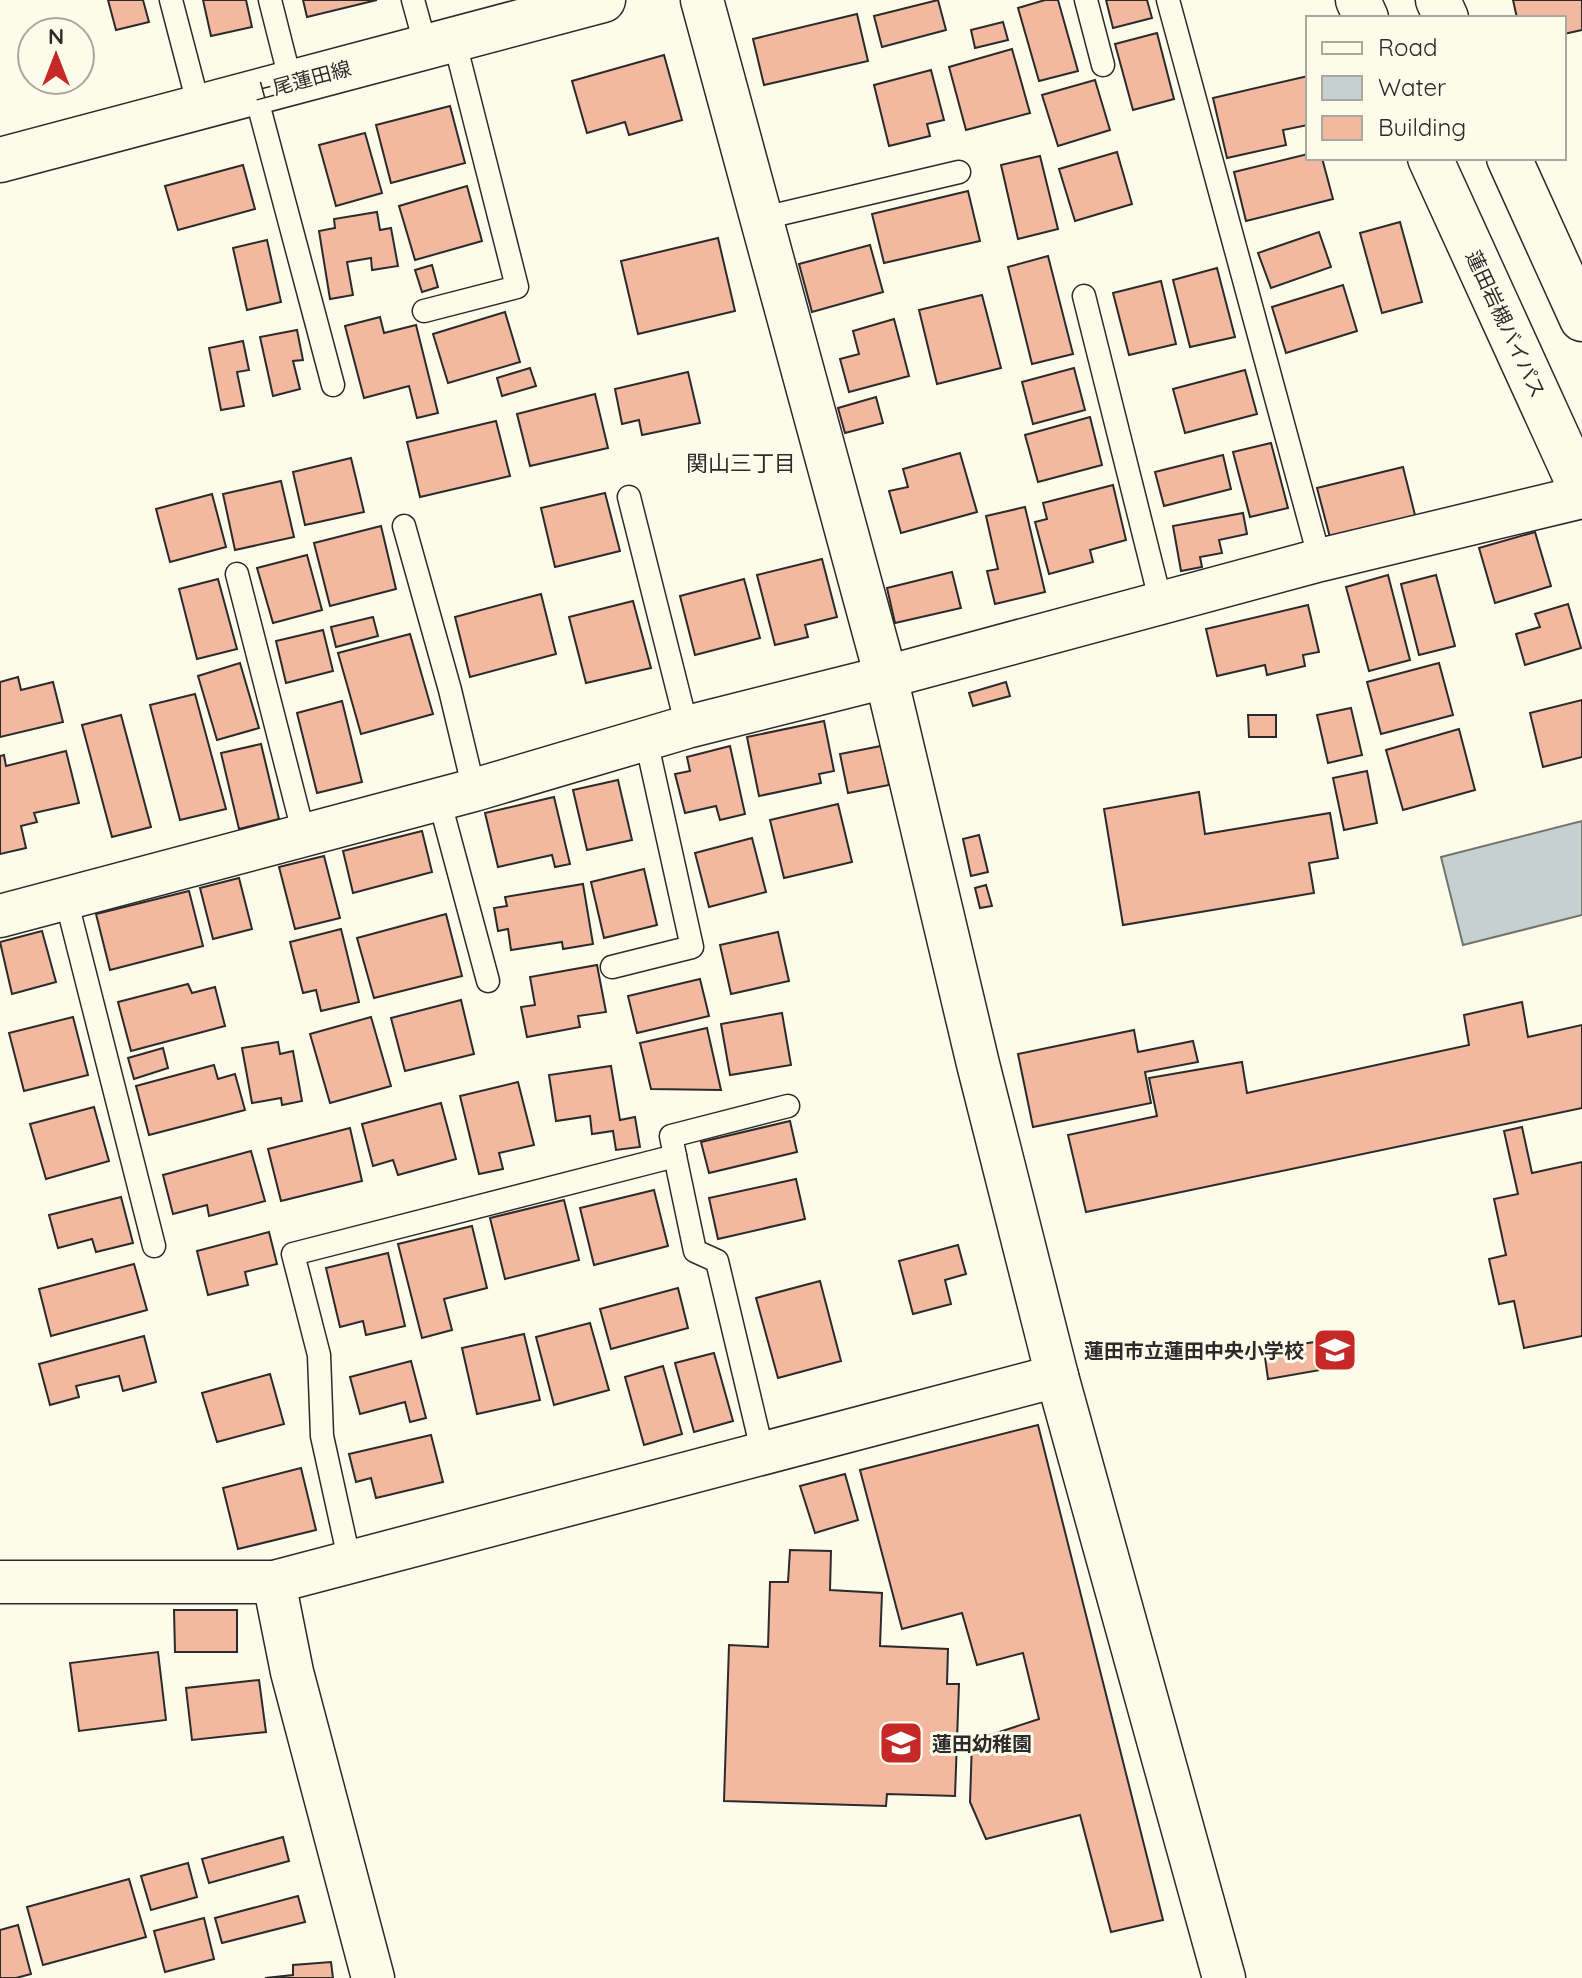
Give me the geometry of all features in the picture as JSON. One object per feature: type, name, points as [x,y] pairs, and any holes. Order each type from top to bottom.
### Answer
[{"type":"main road","name":"上尾蓮田線","points":[[0,160],[603,0]]},
{"type":"main road","name":"蓮田岩槻バイパス","points":[[1431,160],[1582,491]]},
{"type":"main road","points":[[1510,160],[1582,319]]},
{"type":"street","points":[[702,0],[886,677],[1057,1376],[1224,1978]]},
{"type":"street","points":[[0,916],[456,794],[687,727],[886,677],[1320,560],[1582,497]]},
{"type":"street","points":[[0,1582],[274,1582],[1057,1376]]},
{"type":"street","points":[[274,1582],[292,1672],[373,1978]]},
{"type":"lane","points":[[171,0],[199,107]]},
{"type":"lane","points":[[270,0],[273,88],[333,385]]},
{"type":"lane","points":[[413,0],[440,43],[517,287],[424,311]]},
{"type":"lane","points":[[1086,0],[1103,65]]},
{"type":"lane","points":[[1168,0],[1320,560]]},
{"type":"lane","points":[[763,218],[959,172]]},
{"type":"lane","points":[[1084,296],[1161,603]]},
{"type":"lane","points":[[629,497],[687,727]]},
{"type":"lane","points":[[404,526],[450,690],[456,794],[488,981]]},
{"type":"lane","points":[[237,574],[304,835]]},
{"type":"lane","points":[[612,967],[692,947],[646,740]]},
{"type":"lane","points":[[66,899],[154,1246]]},
{"type":"lane","points":[[763,1454],[717,1261],[695,1251],[671,1136],[788,1106]]},
{"type":"lane","points":[[350,1563],[322,1436],[319,1355],[293,1254],[675,1156]]},
{"type":"water","points":[[1582,821],[1582,915],[1463,945],[1441,857]]},
{"type":"building","points":[[108,0],[143,0],[149,22],[116,30]]},
{"type":"building","points":[[203,0],[246,0],[252,27],[211,36]]},
{"type":"building","points":[[303,0],[377,0],[307,17]]},
{"type":"building","points":[[938,0],[946,30],[882,47],[874,16]]},
{"type":"building","points":[[1045,0],[1058,0],[1078,71],[1039,81],[1018,8]]},
{"type":"building","points":[[1106,0],[1147,0],[1152,18],[1113,28]]},
{"type":"building","points":[[1513,0],[1582,0],[1582,30],[1566,34],[1566,16],[1517,16]]},
{"type":"building","points":[[857,14],[868,61],[764,85],[753,39]]},
{"type":"building","points":[[1003,22],[1008,40],[975,48],[971,30]]},
{"type":"building","points":[[1157,33],[1174,99],[1133,110],[1115,44]]},
{"type":"building","points":[[1012,49],[1030,113],[966,130],[949,67]]},
{"type":"building","points":[[664,55],[682,120],[629,135],[625,122],[587,133],[572,81]]},
{"type":"building","points":[[931,70],[944,120],[927,124],[930,136],[889,146],[874,85]]},
{"type":"building","points":[[1306,76],[1306,125],[1283,130],[1286,145],[1227,158],[1213,98]]},
{"type":"building","points":[[1095,80],[1110,130],[1058,146],[1042,95]]},
{"type":"building","points":[[450,106],[465,163],[391,183],[376,125]]},
{"type":"building","points":[[365,133],[382,193],[336,206],[319,145]]},
{"type":"building","points":[[1117,152],[1132,204],[1075,221],[1059,169]]},
{"type":"building","points":[[1306,154],[1306,160],[1323,160],[1333,199],[1246,221],[1234,172]]},
{"type":"building","points":[[1040,156],[1058,229],[1018,239],[1001,165]]},
{"type":"building","points":[[243,165],[255,209],[178,230],[165,186]]},
{"type":"building","points":[[467,186],[482,241],[415,260],[399,206]]},
{"type":"building","points":[[968,191],[980,241],[884,263],[872,214]]},
{"type":"building","points":[[377,212],[380,230],[391,228],[398,266],[372,270],[371,258],[347,262],[353,295],[330,299],[319,231],[335,228],[334,219]]},
{"type":"building","points":[[1400,222],[1422,302],[1382,313],[1360,233]]},
{"type":"building","points":[[1319,232],[1331,267],[1271,288],[1258,253]]},
{"type":"building","points":[[718,238],[735,311],[638,334],[621,261]]},
{"type":"building","points":[[267,240],[281,302],[247,310],[233,248]]},
{"type":"building","points":[[870,245],[883,292],[812,312],[799,264]]},
{"type":"building","points":[[1048,256],[1073,354],[1032,364],[1008,267]]},
{"type":"building","points":[[432,265],[438,287],[422,292],[415,270]]},
{"type":"building","points":[[1217,268],[1235,337],[1190,347],[1173,280]]},
{"type":"building","points":[[1161,281],[1176,344],[1129,355],[1113,293]]},
{"type":"building","points":[[1343,285],[1357,331],[1286,353],[1272,307]]},
{"type":"building","points":[[982,295],[1001,368],[937,384],[919,310]]},
{"type":"building","points":[[505,312],[520,362],[448,383],[433,334]]},
{"type":"building","points":[[380,317],[384,333],[416,325],[438,413],[417,418],[409,386],[364,398],[345,326]]},
{"type":"building","points":[[894,319],[909,376],[849,392],[840,359],[859,354],[853,331]]},
{"type":"building","points":[[297,330],[303,360],[293,361],[300,389],[273,396],[260,337]]},
{"type":"building","points":[[243,341],[249,370],[237,372],[244,406],[221,410],[209,348]]},
{"type":"building","points":[[530,368],[536,386],[502,396],[497,378]]},
{"type":"building","points":[[1074,368],[1085,410],[1033,424],[1022,382]]},
{"type":"building","points":[[1245,370],[1257,414],[1185,433],[1173,389]]},
{"type":"building","points":[[688,372],[700,423],[642,435],[639,420],[622,424],[615,389]]},
{"type":"building","points":[[595,394],[608,448],[530,466],[517,414]]},
{"type":"building","points":[[876,397],[883,423],[845,433],[838,408]]},
{"type":"building","points":[[1090,417],[1102,465],[1038,482],[1025,435]]},
{"type":"building","points":[[496,421],[510,476],[420,497],[407,442]]},
{"type":"building","points":[[1271,443],[1288,508],[1250,517],[1233,452]]},
{"type":"building","points":[[960,453],[977,512],[901,533],[889,491],[908,487],[903,469]]},
{"type":"building","points":[[1223,455],[1231,489],[1164,506],[1155,472]]},
{"type":"building","points":[[351,458],[364,512],[305,525],[293,472]]},
{"type":"building","points":[[1403,467],[1416,519],[1331,541],[1317,488]]},
{"type":"building","points":[[281,481],[294,537],[235,550],[223,494]]},
{"type":"building","points":[[1113,485],[1126,540],[1090,550],[1093,562],[1049,574],[1035,522],[1047,519],[1043,503]]},
{"type":"building","points":[[605,493],[620,551],[555,567],[541,508]]},
{"type":"building","points":[[212,494],[226,547],[170,562],[156,509]]},
{"type":"building","points":[[1025,507],[1045,592],[995,604],[987,571],[998,569],[986,516]]},
{"type":"building","points":[[1243,513],[1247,534],[1219,540],[1222,553],[1200,557],[1202,567],[1181,571],[1173,526]]},
{"type":"building","points":[[381,526],[396,589],[330,606],[314,543]]},
{"type":"building","points":[[1535,532],[1551,586],[1495,603],[1479,548]]},
{"type":"building","points":[[307,555],[322,610],[273,623],[257,568]]},
{"type":"building","points":[[822,559],[837,617],[805,625],[808,637],[775,645],[757,575]]},
{"type":"building","points":[[952,572],[961,608],[895,623],[887,588]]},
{"type":"building","points":[[1388,575],[1410,660],[1369,671],[1346,587]]},
{"type":"building","points":[[1436,575],[1455,646],[1419,655],[1401,584]]},
{"type":"building","points":[[218,579],[237,649],[197,659],[179,589]]},
{"type":"building","points":[[744,579],[760,638],[695,655],[680,596]]},
{"type":"building","points":[[541,594],[556,654],[470,677],[455,617]]},
{"type":"building","points":[[633,601],[651,668],[586,683],[569,617]]},
{"type":"building","points":[[1568,604],[1581,648],[1525,665],[1516,634],[1540,627],[1535,614]]},
{"type":"building","points":[[1308,605],[1319,652],[1303,655],[1305,666],[1267,675],[1265,665],[1217,676],[1206,629]]},
{"type":"building","points":[[373,617],[378,636],[336,647],[331,627]]},
{"type":"building","points":[[323,630],[333,671],[286,683],[276,641]]},
{"type":"building","points":[[410,634],[433,714],[361,734],[338,653]]},
{"type":"building","points":[[240,663],[259,728],[217,740],[198,676]]},
{"type":"building","points":[[1439,663],[1453,715],[1381,734],[1367,682]]},
{"type":"building","points":[[18,677],[21,690],[53,682],[63,722],[0,737],[0,682]]},
{"type":"building","points":[[1006,682],[1010,696],[973,706],[969,693]]},
{"type":"building","points":[[195,694],[226,809],[180,820],[150,705]]},
{"type":"building","points":[[1582,700],[1582,757],[1543,767],[1530,713]]},
{"type":"building","points":[[342,701],[362,782],[317,793],[297,713]]},
{"type":"building","points":[[1351,708],[1362,755],[1328,763],[1317,715]]},
{"type":"building","points":[[121,715],[151,827],[112,837],[82,725]]},
{"type":"building","points":[[1248,715],[1276,715],[1276,737],[1249,737]]},
{"type":"building","points":[[824,721],[834,771],[819,774],[821,783],[759,796],[747,737]]},
{"type":"building","points":[[1459,729],[1475,790],[1403,810],[1386,750]]},
{"type":"building","points":[[261,744],[279,819],[239,829],[221,753]]},
{"type":"building","points":[[730,746],[745,814],[720,820],[716,806],[685,813],[675,774],[690,771],[687,757]]},
{"type":"building","points":[[881,746],[889,785],[848,793],[840,754]]},
{"type":"building","points":[[66,751],[79,803],[34,813],[37,822],[21,826],[26,848],[0,854],[0,756],[4,755],[6,766]]},
{"type":"building","points":[[1367,771],[1377,823],[1344,830],[1333,778]]},
{"type":"building","points":[[618,780],[632,840],[587,850],[573,790]]},
{"type":"building","points":[[1199,792],[1205,834],[1330,813],[1338,858],[1309,863],[1314,893],[1123,925],[1104,809]]},
{"type":"building","points":[[554,797],[570,864],[555,867],[552,855],[498,867],[485,813]]},
{"type":"building","points":[[838,804],[852,862],[784,878],[770,820]]},
{"type":"building","points":[[422,831],[432,872],[353,893],[343,851]]},
{"type":"building","points":[[979,835],[988,872],[971,876],[963,839]]},
{"type":"building","points":[[752,838],[766,892],[709,907],[695,853]]},
{"type":"building","points":[[324,856],[340,918],[295,929],[279,867]]},
{"type":"building","points":[[644,869],[657,925],[604,938],[591,882]]},
{"type":"building","points":[[239,878],[252,929],[213,939],[200,888]]},
{"type":"building","points":[[583,884],[593,944],[563,949],[562,942],[511,950],[508,929],[498,931],[494,908],[507,906],[505,897]]},
{"type":"building","points":[[986,885],[992,906],[980,908],[975,888]]},
{"type":"building","points":[[189,891],[203,946],[110,970],[96,914]]},
{"type":"building","points":[[446,914],[462,976],[374,998],[357,938]]},
{"type":"building","points":[[341,929],[359,1002],[321,1011],[316,990],[303,993],[290,942]]},
{"type":"building","points":[[42,931],[56,982],[12,994],[0,942]]},
{"type":"building","points":[[778,932],[789,981],[731,994],[720,945]]},
{"type":"building","points":[[597,965],[606,1012],[578,1016],[580,1027],[527,1037],[521,1007],[535,1005],[530,977]]},
{"type":"building","points":[[700,979],[709,1016],[637,1033],[628,996]]},
{"type":"building","points":[[188,984],[192,993],[215,987],[225,1026],[131,1051],[118,1002]]},
{"type":"building","points":[[461,1000],[474,1054],[405,1071],[391,1018]]},
{"type":"building","points":[[1522,1002],[1528,1037],[1582,1025],[1582,1108],[1086,1212],[1068,1135],[1157,1116],[1149,1078],[1242,1062],[1247,1093],[1469,1045],[1464,1015]]},
{"type":"building","points":[[782,1013],[791,1065],[730,1075],[721,1024]]},
{"type":"building","points":[[73,1017],[88,1075],[24,1091],[9,1033]]},
{"type":"building","points":[[371,1017],[391,1086],[330,1103],[310,1034]]},
{"type":"building","points":[[707,1028],[721,1090],[651,1089],[640,1043]]},
{"type":"building","points":[[1134,1030],[1138,1052],[1193,1041],[1198,1062],[1145,1072],[1151,1103],[1033,1127],[1018,1054]]},
{"type":"building","points":[[278,1042],[280,1054],[293,1051],[302,1101],[282,1105],[281,1098],[252,1103],[242,1048]]},
{"type":"building","points":[[163,1048],[168,1068],[134,1079],[128,1058]]},
{"type":"building","points":[[214,1065],[218,1079],[235,1074],[245,1110],[149,1135],[136,1086]]},
{"type":"building","points":[[611,1066],[620,1120],[635,1117],[640,1147],[616,1150],[613,1131],[592,1134],[590,1116],[556,1121],[549,1075]]},
{"type":"building","points":[[518,1082],[534,1145],[499,1153],[503,1169],[479,1174],[460,1096]]},
{"type":"building","points":[[441,1103],[456,1159],[398,1175],[393,1160],[373,1166],[362,1124]]},
{"type":"building","points":[[94,1107],[109,1161],[46,1179],[30,1124]]},
{"type":"building","points":[[790,1121],[797,1152],[709,1173],[701,1142]]},
{"type":"building","points":[[1522,1127],[1532,1173],[1582,1162],[1582,1336],[1524,1348],[1514,1301],[1499,1304],[1489,1259],[1506,1255],[1494,1199],[1518,1194],[1504,1131]]},
{"type":"building","points":[[350,1128],[362,1181],[281,1201],[268,1149]]},
{"type":"building","points":[[251,1151],[265,1201],[209,1216],[207,1205],[173,1214],[163,1175]]},
{"type":"building","points":[[796,1179],[805,1219],[718,1239],[709,1198]]},
{"type":"building","points":[[654,1190],[668,1246],[594,1265],[580,1208]]},
{"type":"building","points":[[121,1197],[133,1243],[96,1252],[92,1239],[58,1248],[49,1215]]},
{"type":"building","points":[[564,1200],[579,1260],[505,1279],[490,1218]]},
{"type":"building","points":[[472,1226],[487,1288],[444,1299],[452,1330],[422,1338],[398,1244]]},
{"type":"building","points":[[269,1232],[277,1264],[245,1272],[248,1285],[208,1295],[197,1251]]},
{"type":"building","points":[[958,1245],[966,1274],[945,1280],[951,1304],[913,1314],[899,1261]]},
{"type":"building","points":[[388,1253],[405,1326],[366,1335],[363,1321],[340,1327],[326,1268]]},
{"type":"building","points":[[134,1264],[147,1310],[51,1336],[39,1289]]},
{"type":"building","points":[[820,1281],[841,1361],[778,1378],[756,1298]]},
{"type":"building","points":[[678,1288],[688,1328],[611,1349],[600,1309]]},
{"type":"building","points":[[590,1323],[609,1390],[554,1405],[536,1337]]},
{"type":"building","points":[[524,1334],[540,1400],[477,1414],[462,1348]]},
{"type":"building","points":[[144,1336],[156,1382],[123,1391],[119,1376],[76,1386],[79,1397],[50,1405],[39,1364]]},
{"type":"building","points":[[1321,1341],[1326,1369],[1268,1379],[1264,1350]]},
{"type":"building","points":[[714,1353],[733,1421],[694,1432],[675,1363]]},
{"type":"building","points":[[411,1361],[426,1418],[410,1422],[405,1402],[360,1414],[350,1377]]},
{"type":"building","points":[[663,1366],[682,1434],[644,1445],[625,1377]]},
{"type":"building","points":[[270,1374],[284,1424],[217,1442],[202,1393]]},
{"type":"building","points":[[1038,1425],[1163,1920],[1111,1932],[1080,1815],[986,1839],[970,1802],[972,1741],[1039,1719],[1023,1653],[977,1665],[962,1613],[902,1629],[860,1470]]},
{"type":"building","points":[[431,1435],[443,1482],[376,1498],[371,1478],[356,1482],[349,1454]]},
{"type":"building","points":[[301,1468],[316,1530],[238,1549],[223,1488]]},
{"type":"building","points":[[845,1474],[858,1520],[815,1533],[800,1486]]},
{"type":"building","points":[[790,1550],[831,1551],[830,1590],[882,1593],[880,1646],[948,1649],[947,1684],[959,1684],[955,1796],[887,1794],[886,1806],[724,1801],[729,1645],[768,1647],[770,1582],[788,1582]]},
{"type":"building","points":[[174,1610],[237,1610],[237,1652],[175,1652]]},
{"type":"building","points":[[158,1652],[166,1720],[79,1731],[70,1663]]},
{"type":"building","points":[[259,1680],[266,1732],[192,1740],[186,1688]]},
{"type":"building","points":[[283,1837],[289,1861],[209,1883],[202,1859]]},
{"type":"building","points":[[188,1863],[197,1897],[151,1910],[141,1876]]},
{"type":"building","points":[[129,1879],[146,1937],[43,1965],[27,1907]]},
{"type":"building","points":[[298,1896],[305,1922],[222,1943],[215,1918]]},
{"type":"building","points":[[204,1918],[214,1959],[165,1972],[154,1931]]},
{"type":"building","points":[[18,1925],[31,1974],[0,1978],[0,1930]]},
{"type":"building","points":[[331,1962],[333,1978],[265,1978],[293,1975],[293,1965]]},
{"type":"place","name":"蓮田市立蓮田中央小学校","points":[[1335,1350]]},
{"type":"place","name":"蓮田幼稚園","points":[[901,1743]]},
{"type":"district","name":"関山三丁目","points":[[741,463]]}]
